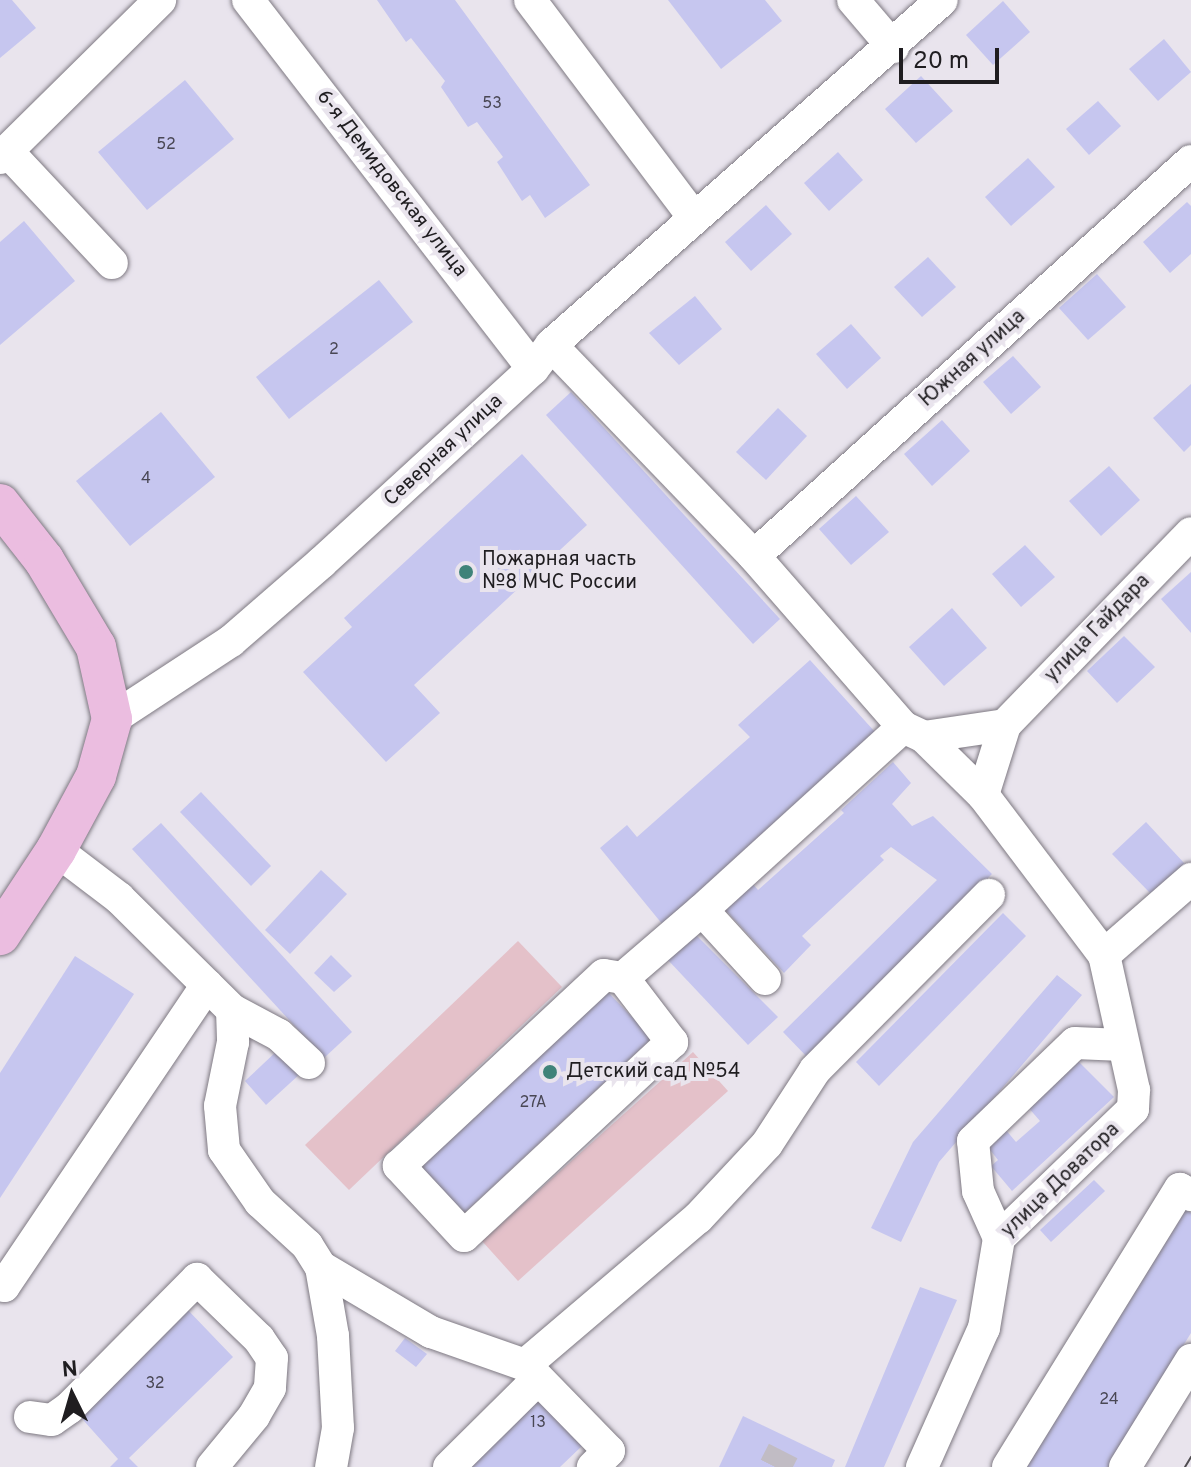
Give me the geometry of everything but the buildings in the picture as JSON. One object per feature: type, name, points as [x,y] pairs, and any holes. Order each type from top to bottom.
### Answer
[{"type":"main road","points":[[0,504],[44,560],[96,647],[112,719],[96,776],[56,850],[0,935]]},
{"type":"street","points":[[112,263],[4,155],[160,0]]},
{"type":"street","name":"6-я Демидовская улица","points":[[248,0],[542,357],[754,556],[914,732],[983,795],[1104,955]]},
{"type":"street","points":[[530,0],[694,218]]},
{"type":"street","points":[[853,0],[893,47]]},
{"type":"street","name":"Северная улица","points":[[112,719],[231,641],[694,218],[893,47],[942,0]]},
{"type":"street","name":"Южная улица","points":[[754,556],[1191,161]]},
{"type":"street","name":"улица Гайдара","points":[[1005,725],[1191,533]]},
{"type":"street","points":[[623,978],[672,1042],[464,1236],[399,1166],[604,975],[623,978],[914,732],[1005,725],[983,795]]},
{"type":"street","points":[[56,850],[119,898],[232,1010],[279,1035],[309,1063]]},
{"type":"street","points":[[1104,955],[1191,879]]},
{"type":"street","points":[[449,1467],[531,1372],[698,1218],[767,1144],[815,1070],[989,895]]},
{"type":"street","points":[[702,910],[765,979]]},
{"type":"street","name":"улица Доватора","points":[[922,1467],[984,1328],[999,1238],[1133,1109],[1134,1090],[1104,955]]},
{"type":"street","points":[[0,1283],[4,1286],[207,985]]},
{"type":"street","points":[[232,1010],[233,1042],[220,1106],[224,1150],[260,1202],[307,1245],[321,1267],[333,1336],[338,1428],[331,1467]]},
{"type":"street","points":[[999,1238],[978,1191],[973,1141],[1075,1043],[1123,1045]]},
{"type":"street","points":[[1008,1467],[1180,1189],[1191,1195]]},
{"type":"street","points":[[321,1267],[431,1332],[531,1372],[609,1451],[593,1467]]},
{"type":"street","points":[[30,1417],[52,1420],[69,1408],[197,1279],[259,1339],[272,1358],[270,1388],[254,1416],[212,1467]]},
{"type":"street","points":[[1125,1467],[1191,1360]]},
{"type":"shaded area","points":[[518,941],[562,987],[349,1190],[305,1145]]},
{"type":"shaded area","points":[[693,1052],[728,1091],[518,1281],[482,1241]]},
{"type":"tunnel","points":[[775,1467],[783,1451]]},
{"type":"tram line","points":[[1185,1467],[1191,1457]]},
{"type":"place","name":"Пожарная часть №8 МЧС России","points":[[466,572]]},
{"type":"place","name":"Детский сад №54","points":[[550,1072]]}]
